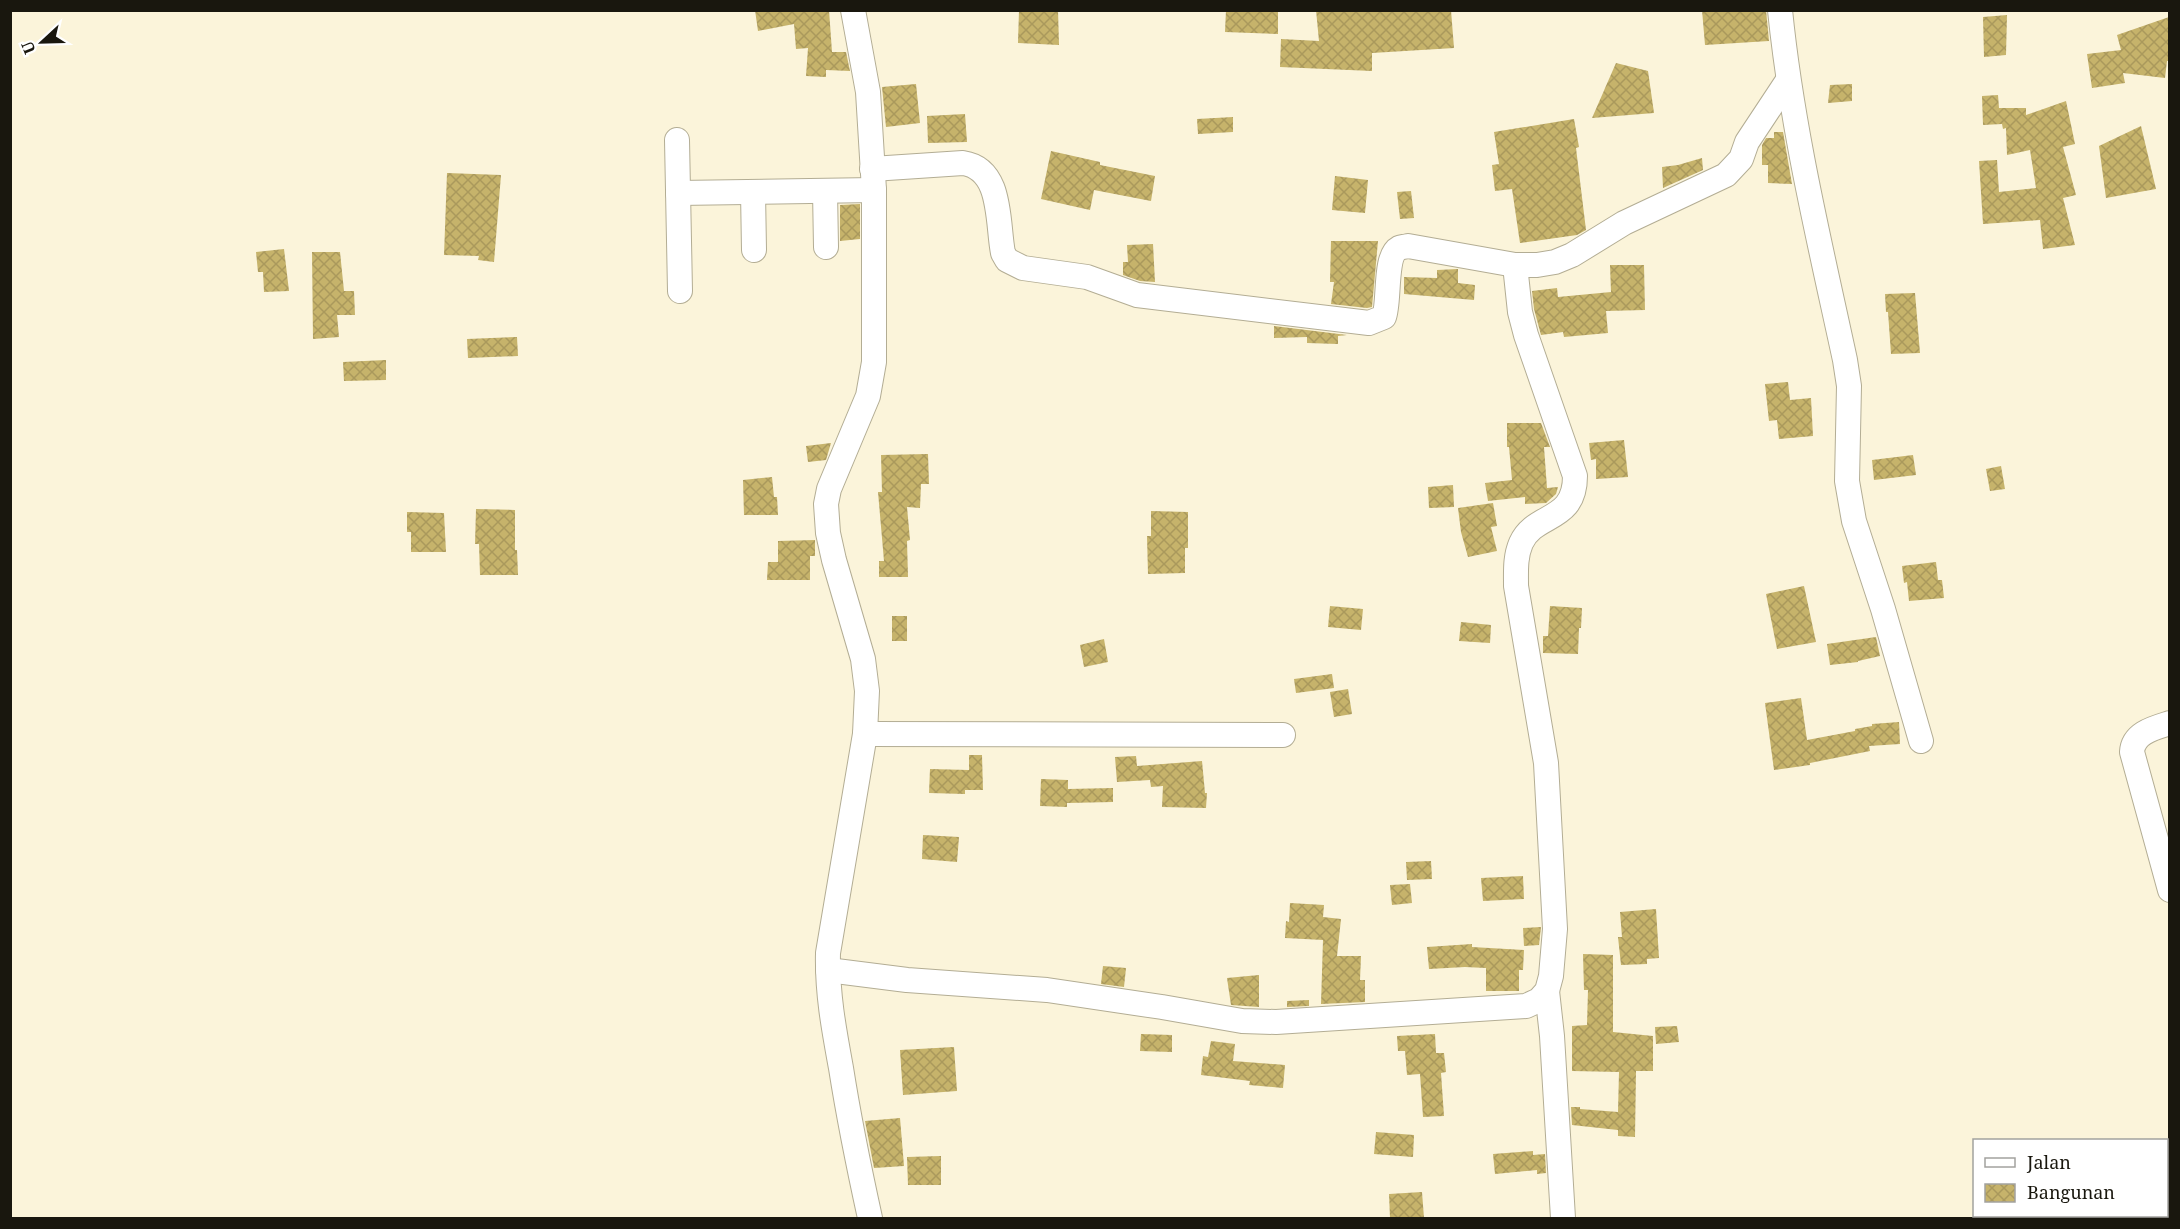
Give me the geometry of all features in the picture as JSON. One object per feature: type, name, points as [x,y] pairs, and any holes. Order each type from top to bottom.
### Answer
[{"type":"street","points":[[853,10],[868,93],[873,180],[874,352],[868,396],[829,489],[826,504],[827,525],[834,560],[863,659],[867,691],[865,734],[828,953],[828,970],[830,1005],[870,1218]]},
{"type":"street","points":[[1780,10],[1788,80],[1816,234],[1849,386],[1848,481],[1854,521],[1883,609],[1921,741]]},
{"type":"street","points":[[678,193],[825,191],[963,163],[974,164],[982,170],[994,192],[1001,243],[1007,260],[1023,268],[1087,276],[1137,296],[1369,323],[1384,317],[1387,309],[1390,264],[1393,254],[1398,249],[1408,246],[1515,265],[1555,262],[1572,255],[1624,223],[1726,175],[1741,159],[1747,142],[1788,80]]},
{"type":"street","points":[[677,140],[680,291]]},
{"type":"street","points":[[825,191],[826,247]]},
{"type":"street","points":[[753,192],[754,250]]},
{"type":"street","points":[[1515,265],[1520,312],[1526,335],[1575,476],[1575,490],[1572,498],[1565,507],[1528,534],[1522,541],[1516,558],[1516,586],[1546,763],[1555,929],[1551,976],[1547,991],[1552,1036],[1563,1218]]},
{"type":"street","points":[[2169,723],[2143,733],[2135,741],[2132,752],[2169,890]]},
{"type":"street","points":[[865,734],[1283,735]]},
{"type":"street","points":[[828,970],[907,980],[1047,990],[1242,1021],[1288,1021],[1526,1006],[1539,1000],[1547,991]]},
{"type":"building","points":[[755,10],[829,10],[832,52],[846,52],[850,71],[826,70],[826,77],[806,76],[808,48],[796,49],[794,24],[758,31]]},
{"type":"building","points":[[1019,10],[1058,10],[1059,45],[1018,43]]},
{"type":"building","points":[[1226,10],[1278,10],[1278,34],[1225,32]]},
{"type":"building","points":[[1316,10],[1451,10],[1454,48],[1372,53],[1372,71],[1280,67],[1281,39],[1319,41]]},
{"type":"building","points":[[1702,10],[1766,10],[1769,41],[1705,45]]},
{"type":"building","points":[[2007,15],[2006,55],[1984,57],[1983,17]]},
{"type":"building","points":[[2169,17],[2169,61],[2167,61],[2165,78],[2123,73],[2125,83],[2092,88],[2087,54],[2121,50],[2117,35]]},
{"type":"building","points":[[1616,63],[1648,71],[1654,113],[1592,118]]},
{"type":"building","points":[[916,84],[920,123],[886,127],[882,87]]},
{"type":"building","points":[[1852,84],[1852,101],[1828,103],[1830,85]]},
{"type":"building","points":[[1998,95],[1999,108],[2026,108],[2026,115],[2066,101],[2075,144],[2063,147],[2076,195],[2063,198],[2075,245],[2043,249],[2040,220],[1983,224],[1979,161],[1997,160],[1999,192],[2036,188],[2030,150],[2007,155],[2006,128],[2003,129],[2002,124],[1983,125],[1982,96]]},
{"type":"building","points":[[965,114],[967,142],[928,143],[927,116]]},
{"type":"building","points":[[1233,117],[1233,132],[1198,134],[1197,119]]},
{"type":"building","points":[[1574,119],[1579,147],[1576,148],[1586,230],[1577,235],[1520,243],[1512,189],[1495,191],[1492,165],[1499,164],[1494,132]]},
{"type":"building","points":[[2141,126],[2156,189],[2106,198],[2099,146]]},
{"type":"building","points":[[1774,132],[1783,132],[1792,184],[1768,183],[1768,165],[1762,165],[1762,145],[1766,138],[1774,138]]},
{"type":"building","points":[[1051,151],[1100,162],[1100,165],[1155,176],[1151,201],[1094,190],[1090,210],[1041,199]]},
{"type":"building","points":[[1702,158],[1703,170],[1663,188],[1662,167]]},
{"type":"building","points":[[447,173],[501,175],[494,262],[478,260],[479,256],[444,255]]},
{"type":"building","points":[[1335,176],[1368,180],[1365,213],[1332,210]]},
{"type":"building","points":[[1411,191],[1414,218],[1400,219],[1397,192]]},
{"type":"building","points":[[860,204],[860,239],[840,241],[840,205]]},
{"type":"building","points":[[1331,241],[1378,241],[1372,307],[1331,304],[1334,282],[1330,282]]},
{"type":"building","points":[[1153,244],[1155,282],[1140,281],[1123,275],[1123,262],[1128,262],[1127,245]]},
{"type":"building","points":[[284,249],[289,291],[264,292],[263,272],[258,272],[256,252]]},
{"type":"building","points":[[312,252],[340,252],[344,291],[354,291],[355,315],[337,315],[339,337],[313,339]]},
{"type":"building","points":[[1610,265],[1644,265],[1645,310],[1606,311],[1608,333],[1564,337],[1563,332],[1541,335],[1532,291],[1557,288],[1558,297],[1611,292]]},
{"type":"building","points":[[1458,269],[1458,283],[1475,285],[1474,300],[1404,294],[1404,277],[1437,278],[1437,270]]},
{"type":"building","points":[[1915,293],[1920,353],[1891,354],[1885,294]]},
{"type":"building","points":[[1274,326],[1347,335],[1338,336],[1338,344],[1307,343],[1307,337],[1274,338]]},
{"type":"building","points":[[517,337],[518,356],[468,358],[467,339]]},
{"type":"building","points":[[386,360],[386,380],[344,381],[343,362]]},
{"type":"building","points":[[1788,382],[1790,400],[1811,398],[1813,436],[1779,439],[1777,420],[1769,421],[1765,384]]},
{"type":"building","points":[[1507,423],[1541,423],[1550,447],[1544,447],[1547,488],[1558,487],[1556,494],[1546,503],[1525,504],[1525,497],[1488,501],[1485,483],[1512,480],[1509,447],[1507,447]]},
{"type":"building","points":[[1624,440],[1628,477],[1596,479],[1596,459],[1591,460],[1589,443]]},
{"type":"building","points":[[831,443],[826,460],[808,462],[806,446]]},
{"type":"building","points":[[928,454],[929,484],[921,484],[920,508],[907,507],[910,540],[907,541],[908,577],[879,577],[879,561],[884,561],[878,492],[882,492],[881,455]]},
{"type":"building","points":[[1913,455],[1916,475],[1874,480],[1872,460]]},
{"type":"building","points":[[2001,466],[2005,489],[1990,491],[1986,469]]},
{"type":"building","points":[[772,477],[774,497],[777,497],[778,515],[744,515],[743,480]]},
{"type":"building","points":[[1453,485],[1454,507],[1429,508],[1428,487]]},
{"type":"building","points":[[1493,503],[1497,526],[1491,527],[1497,551],[1468,557],[1461,532],[1458,508]]},
{"type":"building","points":[[476,509],[515,510],[515,550],[517,550],[518,575],[480,575],[479,544],[475,544]]},
{"type":"building","points":[[1151,511],[1188,512],[1185,573],[1148,574],[1147,536],[1151,536]]},
{"type":"building","points":[[407,512],[444,513],[446,552],[411,552],[411,532],[407,532]]},
{"type":"building","points":[[815,540],[815,556],[810,556],[810,580],[767,580],[768,562],[778,562],[778,541]]},
{"type":"building","points":[[1936,562],[1938,580],[1942,580],[1944,598],[1909,601],[1902,566]]},
{"type":"building","points":[[1804,586],[1816,642],[1777,649],[1766,594]]},
{"type":"building","points":[[1330,606],[1363,609],[1361,630],[1328,627]]},
{"type":"building","points":[[1550,606],[1582,608],[1578,654],[1543,653],[1543,636],[1548,636]]},
{"type":"building","points":[[892,616],[907,616],[907,641],[892,641]]},
{"type":"building","points":[[1461,622],[1491,625],[1490,643],[1459,641]]},
{"type":"building","points":[[1876,637],[1880,656],[1858,662],[1830,665],[1827,644]]},
{"type":"building","points":[[1104,639],[1108,662],[1084,667],[1080,645]]},
{"type":"building","points":[[1332,674],[1334,688],[1296,693],[1294,679]]},
{"type":"building","points":[[1348,689],[1352,714],[1334,717],[1330,692]]},
{"type":"building","points":[[1801,698],[1807,740],[1855,731],[1855,729],[1872,726],[1872,724],[1899,722],[1900,744],[1869,746],[1870,751],[1810,763],[1810,765],[1774,770],[1765,703]]},
{"type":"building","points":[[969,755],[982,755],[983,790],[965,790],[965,794],[929,793],[930,769],[969,770]]},
{"type":"building","points":[[1136,756],[1137,766],[1202,761],[1205,793],[1207,793],[1206,808],[1162,807],[1163,786],[1151,787],[1150,780],[1117,782],[1115,757]]},
{"type":"building","points":[[1041,779],[1068,780],[1068,789],[1113,788],[1113,802],[1067,803],[1067,807],[1040,806]]},
{"type":"building","points":[[923,835],[959,837],[957,862],[922,859]]},
{"type":"building","points":[[1431,861],[1432,879],[1407,880],[1406,862]]},
{"type":"building","points":[[1523,876],[1524,899],[1483,901],[1481,878]]},
{"type":"building","points":[[1410,884],[1412,903],[1392,905],[1390,885]]},
{"type":"building","points":[[1290,903],[1324,905],[1323,917],[1341,919],[1337,956],[1361,956],[1360,980],[1365,980],[1365,1002],[1321,1004],[1323,940],[1285,938]]},
{"type":"building","points":[[1656,909],[1659,958],[1647,959],[1647,964],[1621,965],[1618,937],[1622,937],[1620,912]]},
{"type":"building","points":[[1541,927],[1539,945],[1524,946],[1523,928]]},
{"type":"building","points":[[1472,944],[1472,947],[1524,950],[1523,970],[1519,970],[1519,991],[1486,991],[1486,968],[1429,969],[1427,947]]},
{"type":"building","points":[[1583,954],[1613,955],[1613,1032],[1653,1036],[1653,1071],[1636,1071],[1635,1137],[1618,1136],[1618,1130],[1572,1125],[1571,1107],[1618,1112],[1619,1072],[1572,1071],[1572,1026],[1587,1025],[1588,990],[1584,990]]},
{"type":"building","points":[[1103,966],[1126,968],[1124,987],[1101,984]]},
{"type":"building","points":[[1259,975],[1259,1007],[1231,1005],[1227,978]]},
{"type":"building","points":[[1309,1000],[1309,1006],[1287,1007],[1287,1001]]},
{"type":"building","points":[[1677,1026],[1679,1042],[1656,1044],[1655,1027]]},
{"type":"building","points":[[1141,1034],[1172,1035],[1172,1052],[1140,1051]]},
{"type":"building","points":[[1435,1034],[1436,1053],[1444,1053],[1446,1072],[1441,1073],[1444,1116],[1423,1117],[1420,1074],[1407,1075],[1405,1051],[1398,1051],[1397,1036]]},
{"type":"building","points":[[1211,1041],[1235,1044],[1233,1061],[1285,1065],[1283,1088],[1249,1085],[1250,1081],[1201,1075],[1203,1056],[1208,1057]]},
{"type":"building","points":[[954,1047],[957,1091],[903,1095],[900,1050]]},
{"type":"building","points":[[900,1118],[904,1166],[874,1168],[865,1121]]},
{"type":"building","points":[[1376,1132],[1414,1135],[1413,1157],[1374,1154]]},
{"type":"building","points":[[1533,1151],[1533,1155],[1545,1154],[1546,1173],[1537,1174],[1537,1170],[1495,1174],[1493,1154]]},
{"type":"building","points":[[941,1156],[941,1185],[908,1185],[907,1157]]},
{"type":"building","points":[[1422,1192],[1424,1218],[1390,1218],[1389,1194]]}]
